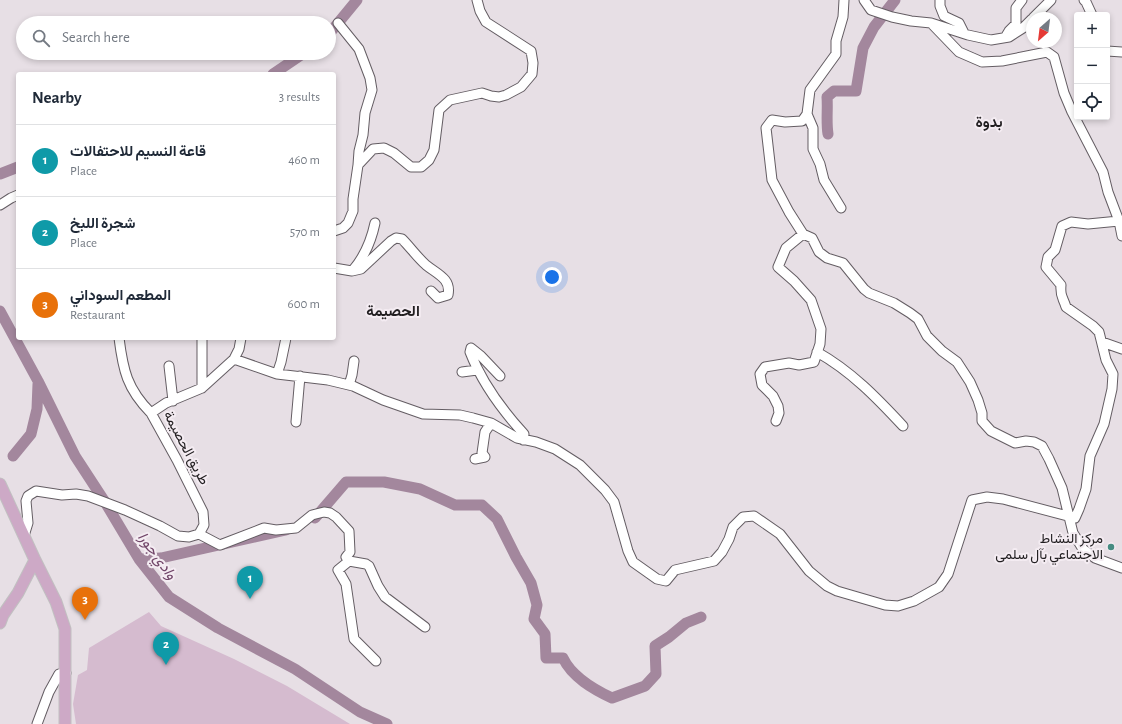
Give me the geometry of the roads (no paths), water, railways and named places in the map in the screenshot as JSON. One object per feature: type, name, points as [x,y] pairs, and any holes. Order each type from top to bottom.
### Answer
[{"type":"main road","points":[[0,484],[56,602],[64,625],[66,674],[65,724]]},
{"type":"main road","points":[[0,623],[3,615],[18,593],[35,560]]},
{"type":"street","points":[[358,165],[373,149],[384,148],[394,153],[411,167],[421,167],[429,160],[434,150],[438,110],[450,100],[465,96],[482,93],[499,97],[506,95],[520,87],[532,74],[533,63],[531,51],[486,22],[480,11],[477,0]]},
{"type":"street","points":[[844,0],[843,17],[836,41],[836,54],[810,90],[807,114],[802,121],[785,122],[772,120],[766,128],[772,180],[803,234],[812,238],[819,252],[827,258],[843,263],[869,293],[894,304],[918,319],[927,336],[942,351],[957,362],[970,382],[978,400],[982,413],[982,421],[991,431],[1015,443],[1026,441],[1034,442],[1042,446],[1062,488],[1073,533],[1083,549],[1094,558],[1122,568]]},
{"type":"street","points":[[864,0],[871,10],[911,21],[931,23],[991,40],[1006,37],[1026,25]]},
{"type":"street","points":[[940,0],[940,6],[944,16],[959,23],[964,33]]},
{"type":"street","points":[[1006,37],[1009,31],[1016,24],[1016,8],[1022,0]]},
{"type":"street","points":[[1040,12],[1051,0]]},
{"type":"street","points":[[1086,1],[1091,12]]},
{"type":"street","points":[[336,230],[343,228],[348,223],[352,211],[365,113],[372,90],[370,78],[359,49],[338,22]]},
{"type":"street","points":[[931,23],[959,52],[982,62],[1002,61],[1046,52],[1054,57],[1064,93],[1072,112],[1103,172],[1108,192],[1119,221],[1122,236]]},
{"type":"street","points":[[1110,51],[1122,52]]},
{"type":"street","points":[[807,114],[813,128],[813,149],[820,164],[824,180],[841,208]]},
{"type":"street","points":[[0,205],[16,197]]},
{"type":"street","points":[[234,359],[277,374],[300,376],[349,385],[383,400],[423,414],[460,415],[491,423],[517,438],[536,442],[555,449],[580,465],[605,490],[614,502],[628,551],[633,562],[657,578],[666,581],[675,570],[714,561],[722,552],[733,527],[742,517],[754,516],[780,534],[792,547],[809,571],[827,586],[837,591],[885,605],[898,606],[914,601],[939,587],[948,574],[972,500],[986,497],[1003,499],[1075,518],[1086,489],[1090,456],[1104,424],[1112,389],[1112,374],[1106,360],[1099,332],[1066,307],[1060,294],[1061,285],[1046,267],[1048,257],[1055,250],[1062,226],[1071,222],[1088,224],[1119,221]]},
{"type":"street","points":[[352,272],[363,258],[369,247],[375,223]]},
{"type":"street","points":[[776,421],[778,406],[773,396],[762,385],[760,374],[765,367],[789,363],[799,364],[814,362],[821,329],[810,300],[794,281],[778,267],[786,248],[803,234]]},
{"type":"street","points":[[336,268],[352,272],[361,269],[391,241],[396,238],[402,239],[425,264],[446,281],[449,289],[448,295],[438,298],[431,291]]},
{"type":"street","points":[[119,340],[122,362],[130,385],[135,395],[151,412]]},
{"type":"street","points":[[202,340],[202,388]]},
{"type":"street","name":"طريق الحصيمة","points":[[199,534],[204,525],[204,512],[151,412],[166,403],[202,388],[234,359],[239,349],[241,340]]},
{"type":"street","points":[[277,374],[286,340]]},
{"type":"street","points":[[1102,342],[1122,350]]},
{"type":"street","points":[[500,376],[471,348],[470,352],[477,370],[511,420],[524,434],[523,440]]},
{"type":"street","points":[[817,352],[832,360],[851,374],[903,426]]},
{"type":"street","points":[[349,385],[354,361]]},
{"type":"street","points":[[168,366],[173,401]]},
{"type":"street","points":[[462,372],[477,370]]},
{"type":"street","points":[[296,422],[300,376]]},
{"type":"street","points":[[475,459],[485,457],[482,453],[485,432],[491,423]]},
{"type":"street","points":[[24,536],[28,523],[26,501],[28,496],[36,491],[62,495],[76,494],[105,502],[160,526],[178,536],[189,537],[199,534],[220,544],[264,528],[276,530],[296,528],[312,515],[324,512],[330,513],[336,517],[348,532],[350,552],[346,557],[349,561],[369,566],[385,597],[425,627]]},
{"type":"street","points":[[349,561],[338,570],[346,584],[354,639],[376,661]]},
{"type":"street","points":[[37,724],[55,681],[60,674],[66,674]]},
{"type":"waterway","name":"وادي جورا","points":[[336,26],[357,0]]},
{"type":"waterway","points":[[828,134],[827,97],[834,91],[856,91],[863,48],[874,27],[895,0]]},
{"type":"waterway","name":"وادي جورا","points":[[276,72],[294,60]]},
{"type":"waterway","name":"وادي جورا","points":[[0,174],[16,168]]},
{"type":"waterway","name":"وادي جورا","points":[[0,311],[38,381],[75,456],[105,502],[139,559],[169,597],[218,628],[295,669],[360,712],[387,724]]},
{"type":"waterway","points":[[13,456],[31,434],[37,409],[38,384]]},
{"type":"waterway","points":[[315,518],[346,482],[384,482],[420,489],[455,505],[482,505],[497,519],[531,583],[537,605],[534,619],[545,634],[546,658],[563,658],[577,677],[598,691],[612,698],[645,686],[656,674],[655,646],[686,623],[701,617]]},
{"type":"waterway","points":[[139,559],[161,558],[286,530]]},
{"type":"place","name":"مركز النشاط الاجتماعي بآل سلمى","points":[[1111,547]]},
{"type":"place","name":"قاعة النسيم للاحتفالات","points":[[250,599]]},
{"type":"place","name":"المطعم السوداني","points":[[85,620]]},
{"type":"place","name":"شجرة اللبخ","points":[[166,665]]},
{"type":"district","name":"بدوة","points":[[989,122]]},
{"type":"district","name":"الحصيمة","points":[[393,311]]}]
